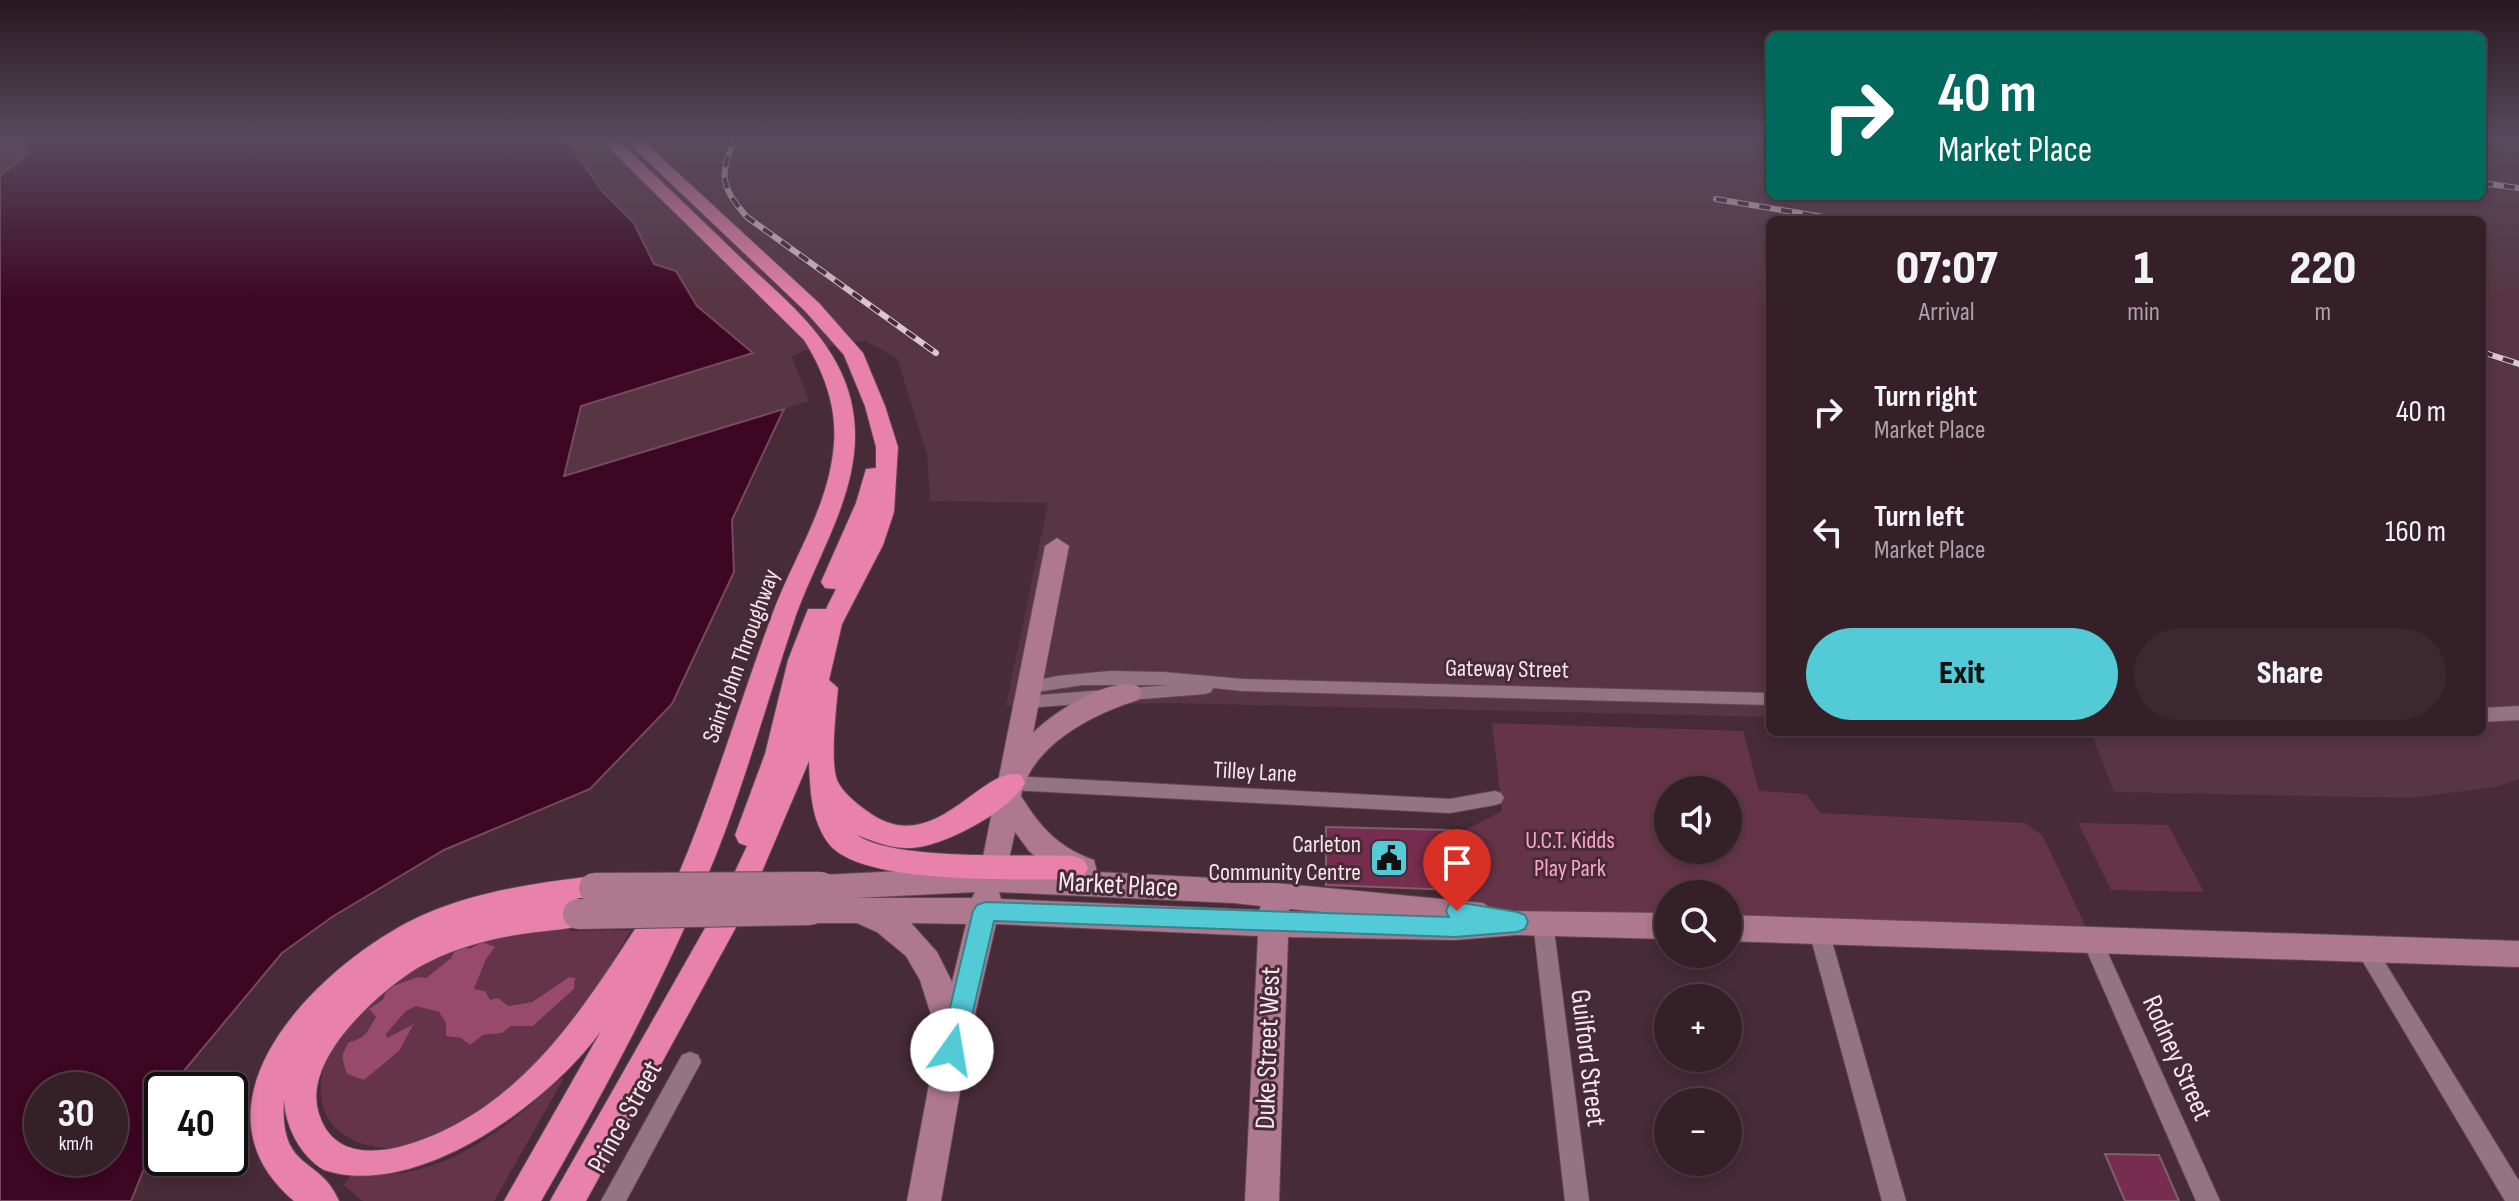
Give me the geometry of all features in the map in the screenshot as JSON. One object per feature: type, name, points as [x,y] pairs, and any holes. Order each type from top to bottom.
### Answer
[{"type":"highway","name":"Saint John Throughway","points":[[521,1201],[635,1000],[701,856],[736,766],[786,610],[819,544],[838,487],[845,442],[841,399],[828,360],[792,315],[664,192]]},
{"type":"highway","points":[[689,192],[812,307],[853,353],[875,406],[887,447],[883,512],[835,640],[826,677],[822,719],[823,782],[825,811],[832,826],[856,850],[877,859],[993,872],[1074,868]]},
{"type":"highway","points":[[685,993],[760,808],[813,624],[867,503],[874,473],[875,406]]},
{"type":"highway","points":[[567,1201],[736,900],[796,761],[830,624],[871,545]]},
{"type":"highway","points":[[823,782],[838,804],[867,829],[884,836],[907,837],[955,824],[1010,790]]},
{"type":"highway","points":[[586,901],[460,936],[390,969],[364,989],[319,1041],[304,1073],[301,1103],[306,1128],[320,1148],[349,1165],[385,1166],[426,1158],[502,1115],[572,1043],[701,856]]},
{"type":"highway","points":[[322,1201],[277,1158],[267,1128],[268,1099],[278,1067],[296,1033],[315,1011],[353,972],[393,945],[434,924],[518,898],[586,901]]},
{"type":"street","points":[[924,1201],[953,1040],[985,911],[1057,546]]},
{"type":"street","name":"Gateway Street","points":[[1029,694],[1091,677],[1168,677],[1243,685],[1766,699]]},
{"type":"street","name":"Gateway Street","points":[[1029,694],[1129,693],[1243,685]]},
{"type":"street","points":[[1010,790],[1054,726],[1098,700],[1129,693]]},
{"type":"street","points":[[2486,715],[2519,713]]},
{"type":"street","points":[[1010,790],[1038,841],[1074,868],[1233,891]]},
{"type":"street","name":"Tilley Lane","points":[[1010,790],[1450,806],[1495,798]]},
{"type":"street","name":"Market Place","points":[[586,901],[816,899],[993,872],[1233,891],[1274,909]]},
{"type":"street","name":"Market Place","points":[[816,899],[854,911],[1274,909],[1455,927],[1530,922],[1654,926]]},
{"type":"street","name":"Duke Street West","points":[[1262,1201],[1274,909]]},
{"type":"street","points":[[854,911],[898,929],[921,951],[939,984],[953,1040]]},
{"type":"street","name":"Guilford Street","points":[[1530,922],[1577,1201]]},
{"type":"street","points":[[1742,928],[2519,954]]},
{"type":"street","points":[[1819,931],[1894,1201]]},
{"type":"street","name":"Rodney Street","points":[[2092,940],[2208,1201]]},
{"type":"street","points":[[2366,949],[2518,1201]]},
{"type":"street","name":"Prince Street","points":[[613,1201],[690,1062]]},
{"type":"shaded area","points":[[0,192],[603,192],[634,223],[654,264],[676,271],[697,306],[753,353],[581,406],[564,476],[784,409],[732,520],[734,572],[672,704],[590,789],[444,850],[332,917],[282,953],[183,1072],[144,1072],[144,1169],[131,1201],[0,1201]]},
{"type":"shaded area","points":[[1766,192],[1766,200],[2486,200],[2486,192],[2519,192],[2519,779],[2496,787],[2410,798],[2114,792],[2093,736],[2486,736],[2486,216],[1766,216],[1766,717],[1167,703],[1006,706],[1048,503],[930,501],[927,455],[897,358],[865,341],[805,350],[792,357],[809,401],[563,476],[580,406],[753,353],[697,306],[676,271],[654,264],[634,223],[604,193]]},
{"type":"shaded area","points":[[482,942],[495,947],[486,959],[474,989],[485,991],[490,1000],[498,998],[508,1006],[532,1002],[569,977],[575,978],[574,989],[533,1026],[511,1026],[502,1033],[483,1035],[470,1045],[461,1038],[446,1036],[446,1023],[439,1012],[416,1006],[406,1011],[386,1034],[387,1038],[414,1024],[399,1051],[364,1080],[347,1074],[344,1051],[349,1042],[366,1033],[376,1017],[369,1009],[383,999],[387,988],[418,977],[426,978],[451,958],[456,949],[467,946],[469,949]]},
{"type":"green space","name":"U.C.T. Kidds Play Park","points":[[1492,723],[1743,731],[1759,791],[1806,794],[1820,813],[2025,823],[2043,836],[2092,940],[1742,928],[1742,880],[1654,880],[1654,925],[1457,911],[1451,837],[1502,811]]},
{"type":"green space","points":[[2078,823],[2168,825],[2204,892],[2111,890]]},
{"type":"green space","points":[[572,924],[569,931],[631,930],[597,987],[546,1058],[494,1107],[449,1134],[425,1143],[400,1148],[376,1147],[353,1140],[336,1128],[326,1115],[321,1101],[323,1071],[334,1043],[361,1009],[385,987],[456,950],[426,978],[418,977],[387,988],[382,999],[369,1009],[376,1017],[366,1033],[349,1042],[344,1051],[347,1074],[364,1080],[399,1051],[414,1025],[387,1038],[386,1034],[406,1011],[416,1006],[439,1012],[446,1023],[446,1036],[461,1038],[470,1045],[483,1035],[502,1033],[511,1026],[533,1026],[574,989],[575,978],[569,977],[531,1002],[508,1006],[498,998],[490,1000],[484,991],[474,989],[486,959],[495,947],[482,942],[469,949],[467,946],[474,944],[506,935]]},
{"type":"green space","points":[[564,1078],[494,1201],[363,1201],[343,1185],[353,1173],[401,1173],[424,1168],[467,1150],[507,1124]]},
{"type":"building","name":"Carleton Community Centre","points":[[1326,827],[1450,830],[1455,890],[1326,885]]},
{"type":"building","points":[[2105,1154],[2159,1155],[2179,1201],[2125,1201]]},
{"type":"railway","points":[[729,192],[747,217],[936,353]]},
{"type":"railway","points":[[1716,199],[1817,216]]},
{"type":"railway","points":[[2486,353],[2519,364]]},
{"type":"place","name":"Carleton Community Centre","points":[[1389,858]]},
{"type":"route","points":[[952,1050],[985,911],[1299,925],[1455,927],[1517,922],[1457,911]]}]
